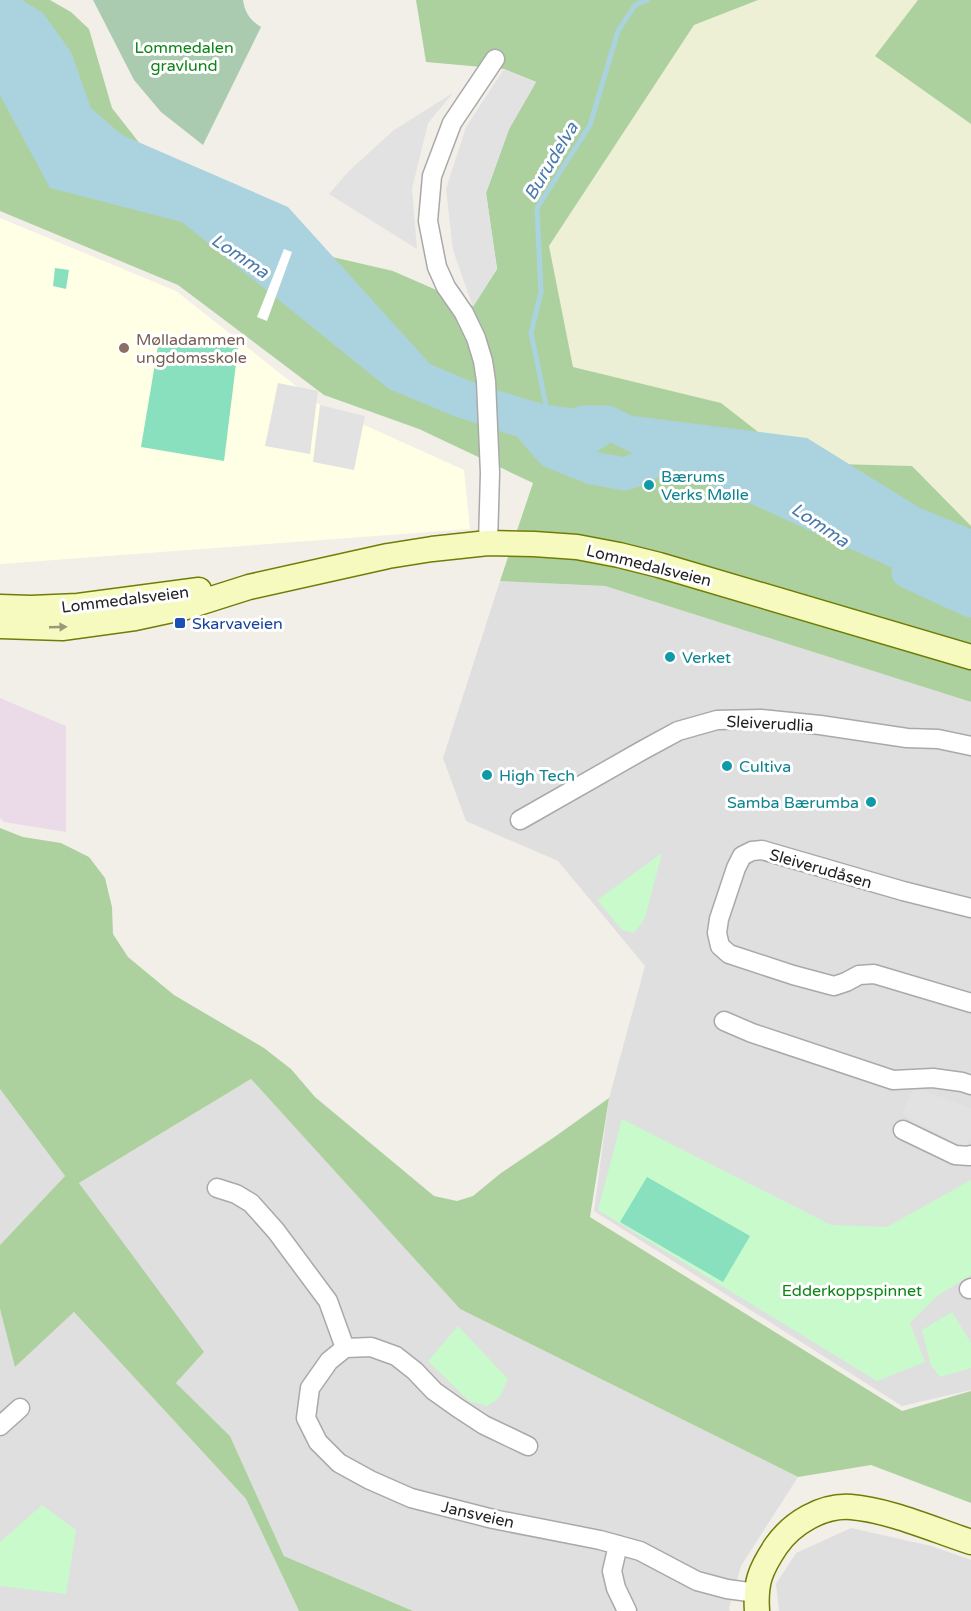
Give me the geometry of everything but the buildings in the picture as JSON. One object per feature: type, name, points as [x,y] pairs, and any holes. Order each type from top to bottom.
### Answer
[{"type":"main road","name":"Lommedalsveien","points":[[0,627],[62,628],[95,624],[186,607],[249,587],[388,556],[488,543],[534,544],[577,547],[670,568],[971,657]]},
{"type":"main road","name":"Lommedalsveien","points":[[0,607],[78,606],[182,591],[249,587]]},
{"type":"main road","points":[[756,1602],[761,1572],[779,1542],[793,1527],[808,1517],[830,1509],[849,1507],[872,1510],[971,1542]]},
{"type":"street","points":[[488,543],[490,473],[483,361],[476,338],[464,313],[446,287],[437,267],[428,221],[432,176],[452,123],[495,59]]},
{"type":"street","name":"Sleiverudlia","points":[[520,820],[678,731],[717,720],[761,720],[808,724],[907,738],[938,739],[971,746]]},
{"type":"street","name":"Sleiverudåsen","points":[[971,909],[762,850],[752,851],[742,856],[719,919],[717,933],[720,945],[729,954],[794,975],[834,986],[859,975],[874,974],[971,1003]]},
{"type":"street","points":[[724,1021],[752,1033],[892,1080],[933,1078],[971,1085]]},
{"type":"street","points":[[903,1130],[955,1155],[971,1155]]},
{"type":"street","points":[[217,1188],[236,1194],[252,1203],[276,1231],[328,1301],[345,1348],[371,1347],[396,1356],[415,1371],[434,1391],[458,1408],[484,1425],[528,1446]]},
{"type":"street","name":"Jansveien","points":[[345,1348],[329,1361],[310,1388],[306,1418],[318,1442],[339,1463],[411,1498],[493,1519],[640,1551],[697,1581],[727,1589],[756,1602]]},
{"type":"street","points":[[0,1426],[20,1408]]},
{"type":"street","points":[[618,1545],[612,1571],[616,1588],[627,1611]]},
{"type":"shaded area","points":[[758,0],[918,0],[876,56],[971,124],[971,526],[912,466],[798,463],[721,403],[573,368],[549,246],[694,25]]},
{"type":"shaded area","points":[[504,69],[536,82],[509,129],[486,193],[497,269],[473,307],[453,250],[446,189],[466,127]]},
{"type":"shaded area","points":[[453,93],[428,123],[412,189],[417,249],[329,194],[349,171],[394,130]]},
{"type":"shaded area","name":"Mølladammen ungdomsskole","points":[[0,218],[176,291],[320,405],[464,470],[470,529],[0,564]]},
{"type":"shaded area","points":[[278,383],[318,391],[310,454],[265,446]]},
{"type":"shaded area","points":[[320,405],[365,416],[354,470],[313,462]]},
{"type":"shaded area","points":[[500,581],[605,586],[971,702],[971,1390],[902,1406],[594,1211],[609,1098],[645,966],[558,861],[466,821],[443,758]]},
{"type":"shaded area","points":[[0,698],[66,726],[66,832],[4,822],[0,818]]},
{"type":"shaded area","points":[[251,1079],[460,1309],[798,1477],[741,1566],[730,1611],[413,1611],[284,1556],[230,1436],[176,1383],[203,1353],[79,1183]]},
{"type":"shaded area","points":[[914,1087],[971,1108],[971,1139],[965,1148],[902,1114]]},
{"type":"shaded area","points":[[0,1089],[65,1176],[0,1245]]},
{"type":"shaded area","points":[[0,1309],[16,1366],[74,1312],[246,1499],[299,1611],[0,1611]]},
{"type":"shaded area","points":[[851,1528],[931,1546],[971,1560],[971,1611],[779,1611],[776,1584],[796,1553]]},
{"type":"green space","points":[[0,0],[50,0],[71,12],[89,29],[112,108],[148,154],[298,249],[393,271],[473,306],[497,269],[486,193],[509,129],[536,82],[504,69],[426,62],[416,0],[758,0],[694,25],[549,246],[573,367],[721,403],[798,463],[912,466],[971,526],[971,702],[605,586],[500,581],[533,483],[419,429],[324,395],[178,285],[0,211]]},
{"type":"green space","name":"Lommedalen gravlund","points":[[93,0],[243,0],[249,16],[261,27],[203,145],[161,112],[134,80]]},
{"type":"green space","points":[[918,0],[971,0],[971,124],[875,56]]},
{"type":"green space","points":[[55,268],[69,270],[66,289],[53,286]]},
{"type":"green space","points":[[160,334],[238,348],[224,461],[141,447]]},
{"type":"green space","points":[[0,828],[23,837],[61,843],[89,857],[105,878],[112,907],[113,934],[128,957],[174,995],[264,1048],[291,1069],[315,1097],[434,1196],[457,1201],[473,1196],[501,1173],[609,1098],[590,1217],[902,1411],[971,1391],[971,1503],[871,1465],[798,1477],[460,1309],[251,1079],[79,1183],[204,1352],[176,1383],[230,1436],[284,1556],[413,1611],[299,1611],[246,1499],[74,1312],[15,1367],[0,1309],[0,1245],[65,1176],[0,1089]]},
{"type":"green space","points":[[662,853],[645,918],[634,933],[622,930],[597,900]]},
{"type":"green space","name":"Edderkoppspinnet","points":[[622,1119],[831,1225],[887,1227],[971,1180],[971,1275],[937,1296],[910,1323],[925,1362],[877,1381],[598,1210]]},
{"type":"green space","points":[[647,1177],[750,1236],[723,1282],[620,1222]]},
{"type":"green space","points":[[952,1312],[971,1343],[971,1368],[940,1377],[931,1365],[922,1330]]},
{"type":"green space","points":[[458,1326],[508,1379],[499,1398],[487,1406],[469,1401],[428,1361]]},
{"type":"green space","points":[[42,1505],[76,1530],[66,1594],[0,1586],[0,1542]]},
{"type":"water","points":[[0,0],[22,0],[43,13],[71,52],[91,108],[122,135],[288,207],[430,364],[477,384],[546,405],[807,438],[920,508],[971,529],[971,596],[937,588],[683,473],[637,426],[585,459],[454,416],[389,389],[182,222],[50,188],[0,95]]},
{"type":"pier","points":[[284,249],[292,252],[267,321],[257,317]]},
{"type":"waterway","name":"Burudelva","points":[[547,410],[531,333],[541,292],[537,208],[590,125],[618,31],[635,5],[647,0]]},
{"type":"waterway","name":"Lomma","points":[[526,422],[552,452],[592,468],[625,474],[669,453]]},
{"type":"waterway","name":"Lomma","points":[[584,422],[607,422],[669,453],[702,456]]},
{"type":"waterway","name":"Lomma","points":[[908,572],[971,601]]},
{"type":"place","name":"Mølladammen ungdomsskole","points":[[124,348]]},
{"type":"place","name":"Bærums Verks Mølle","points":[[649,485]]},
{"type":"place","name":"Skarvaveien","points":[[180,623]]},
{"type":"place","name":"Verket","points":[[670,657]]},
{"type":"place","name":"Cultiva","points":[[727,766]]},
{"type":"place","name":"High Tech","points":[[487,775]]},
{"type":"place","name":"Samba Bærumba","points":[[871,802]]}]
